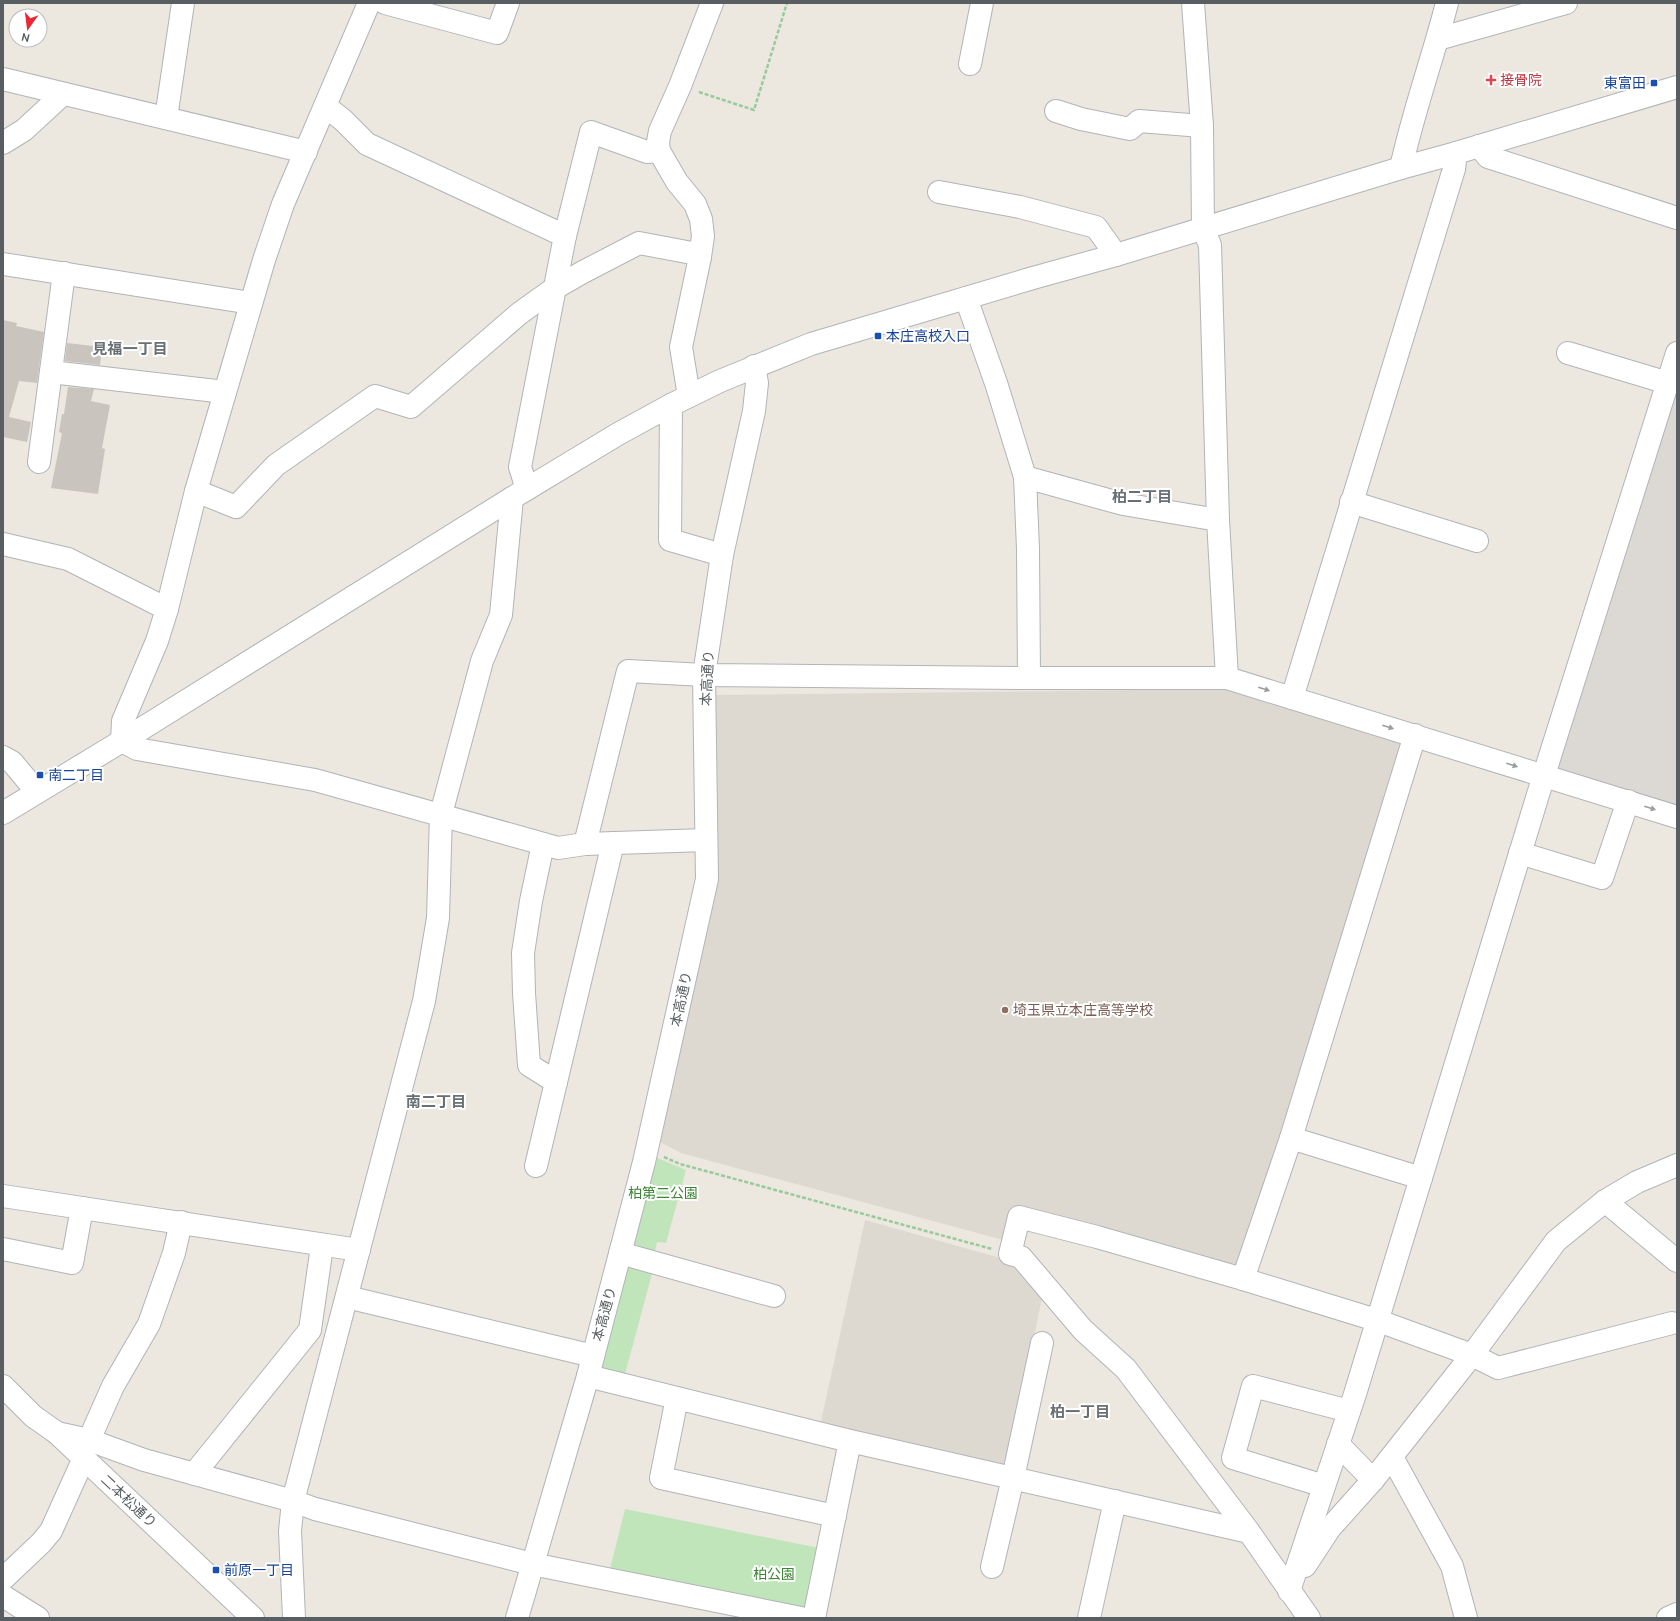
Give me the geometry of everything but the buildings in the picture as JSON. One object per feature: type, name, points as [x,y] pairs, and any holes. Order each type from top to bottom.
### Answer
[{"type":"street","points":[[166,118],[182,3]]},
{"type":"street","points":[[122,741],[123,721],[157,641],[167,609],[196,491],[264,260],[283,204],[369,3]]},
{"type":"street","points":[[385,3],[497,33],[508,3]]},
{"type":"street","points":[[712,3],[680,86],[660,132],[658,142],[659,151],[678,182],[695,204],[701,218],[703,236],[681,347],[680,400],[670,540],[722,555]]},
{"type":"street","points":[[970,64],[982,3]]},
{"type":"street","points":[[1193,3],[1202,126],[1203,229],[1210,245],[1218,520],[1226,678]]},
{"type":"street","points":[[1401,168],[1447,3]]},
{"type":"street","points":[[1438,39],[1566,3]]},
{"type":"street","points":[[3,79],[306,152]]},
{"type":"street","points":[[3,813],[122,741],[519,493],[618,434],[680,400],[754,366],[811,344],[1116,255],[1401,168],[1677,87]]},
{"type":"street","points":[[3,143],[24,130],[63,94]]},
{"type":"street","points":[[325,106],[343,120],[367,144],[565,236]]},
{"type":"street","points":[[1056,111],[1081,119],[1130,129],[1139,121],[1202,126]]},
{"type":"street","points":[[294,1618],[290,1531],[293,1501],[424,1001],[438,918],[441,814],[482,661],[501,615],[519,493],[520,467],[565,236],[591,132],[647,152],[659,151]]},
{"type":"street","points":[[1479,146],[1488,157],[1677,218]]},
{"type":"street","points":[[1292,698],[1454,169],[1456,153]]},
{"type":"street","points":[[939,192],[1020,207],[1096,227],[1116,255]]},
{"type":"street","points":[[196,491],[236,507],[276,465],[375,396],[410,407],[520,312],[555,288],[639,243],[692,253],[700,257]]},
{"type":"street","points":[[3,264],[251,303]]},
{"type":"street","points":[[39,462],[64,273]]},
{"type":"street","points":[[966,298],[997,386],[1025,477],[1028,548],[1028,678]]},
{"type":"street","points":[[1568,353],[1668,383]]},
{"type":"street","points":[[1289,1590],[1349,1412],[1544,775],[1677,353]]},
{"type":"street","name":"本高通り","points":[[517,1618],[588,1376],[647,1150],[707,879],[704,675],[722,555],[754,411],[757,383],[754,366]]},
{"type":"street","points":[[50,372],[225,392]]},
{"type":"street","points":[[1025,477],[1124,504],[1218,520]]},
{"type":"street","points":[[1351,502],[1477,541]]},
{"type":"street","points":[[3,544],[68,559],[167,609]]},
{"type":"street","points":[[585,844],[628,671],[704,675],[1226,678],[1677,817]]},
{"type":"street","points":[[1243,1279],[1290,1138],[1415,735]]},
{"type":"street","points":[[122,741],[137,749],[315,780],[441,814],[558,848],[585,844],[706,840]]},
{"type":"street","points":[[3,757],[12,762],[38,792]]},
{"type":"street","points":[[1520,854],[1602,878],[1628,801]]},
{"type":"street","points":[[536,1166],[613,843]]},
{"type":"street","points":[[543,844],[531,901],[523,953],[524,993],[529,1065],[556,1082]]},
{"type":"street","points":[[1290,1138],[1421,1178]]},
{"type":"street","points":[[1289,1590],[1330,1528],[1392,1457],[1472,1355],[1556,1241],[1605,1201],[1637,1182],[1677,1165]]},
{"type":"street","points":[[3,1196],[181,1222],[322,1246],[359,1250]]},
{"type":"street","points":[[1605,1201],[1677,1261]]},
{"type":"street","points":[[3,1249],[72,1263],[82,1208]]},
{"type":"street","points":[[1309,1618],[1249,1532],[1126,1369],[1083,1330],[1020,1257],[1010,1254],[1020,1217],[1097,1237],[1243,1279],[1376,1320],[1472,1355],[1498,1368],[1672,1323]]},
{"type":"street","points":[[3,1578],[41,1543],[51,1531],[113,1386],[149,1324],[174,1253],[181,1222]]},
{"type":"street","points":[[194,1474],[310,1330],[322,1246]]},
{"type":"street","points":[[620,1253],[774,1296]]},
{"type":"street","points":[[347,1297],[593,1356]]},
{"type":"street","points":[[992,1567],[1042,1343]]},
{"type":"street","points":[[588,1376],[850,1441],[1249,1532]]},
{"type":"street","name":"二本松通り","points":[[3,1386],[33,1416],[57,1433],[86,1449],[253,1618]]},
{"type":"street","points":[[1324,1486],[1233,1458],[1253,1386],[1349,1412]]},
{"type":"street","points":[[677,1398],[661,1478],[835,1516]]},
{"type":"street","points":[[3,1406],[33,1416]]},
{"type":"street","points":[[814,1618],[850,1441]]},
{"type":"street","points":[[1338,1444],[1373,1480]]},
{"type":"street","points":[[86,1449],[144,1460],[293,1501],[315,1509],[726,1611],[801,1618]]},
{"type":"street","points":[[1392,1457],[1452,1566],[1466,1618]]},
{"type":"street","points":[[1090,1618],[1115,1501]]},
{"type":"street","points":[[3,1596],[38,1618]]},
{"type":"street","points":[[1668,1618],[1677,1614]]},
{"type":"path","points":[[680,86],[754,110],[787,3]]},
{"type":"path","points":[[647,1150],[680,1164],[1010,1254]]},
{"type":"shaded area","points":[[1670,389],[1677,391],[1677,810],[1551,771]]},
{"type":"shaded area","name":"埼玉県立本庄高等学校","points":[[1229,689],[1399,741],[1403,749],[1241,1268],[1014,1211],[1007,1241],[681,1153],[658,1141],[717,879],[716,695]]},
{"type":"shaded area","points":[[865,1220],[1018,1263],[1043,1292],[1008,1470],[820,1426]]},
{"type":"green space","name":"柏第二公園","points":[[655,1157],[686,1170],[666,1243],[657,1242],[654,1255],[632,1247]]},
{"type":"green space","points":[[626,1263],[653,1270],[625,1374],[599,1367]]},
{"type":"green space","name":"柏公園","points":[[625,1509],[819,1548],[807,1609],[609,1573]]},
{"type":"place","name":"接骨院","points":[[1491,80]]},
{"type":"place","name":"東富田","points":[[1654,83]]},
{"type":"place","name":"本庄高校入口","points":[[878,336]]},
{"type":"place","name":"南二丁目","points":[[40,775]]},
{"type":"place","name":"埼玉県立本庄高等学校","points":[[1005,1010]]},
{"type":"place","name":"前原一丁目","points":[[216,1570]]},
{"type":"district","name":"見福一丁目","points":[[130,349]]},
{"type":"district","name":"柏二丁目","points":[[1142,497]]},
{"type":"district","name":"南二丁目","points":[[436,1102]]},
{"type":"district","name":"柏一丁目","points":[[1080,1412]]}]
